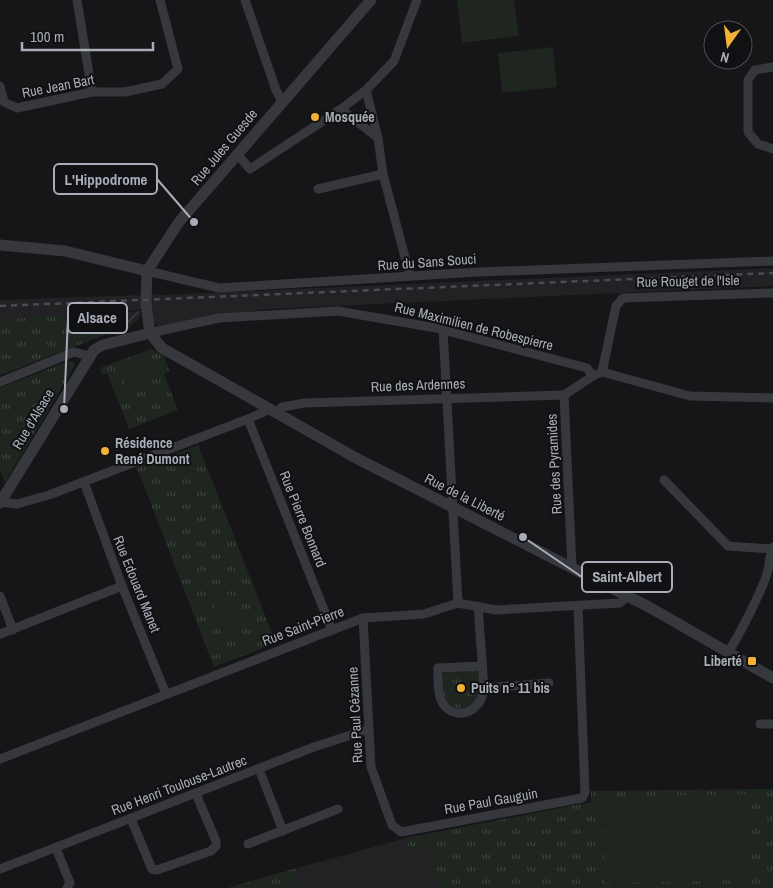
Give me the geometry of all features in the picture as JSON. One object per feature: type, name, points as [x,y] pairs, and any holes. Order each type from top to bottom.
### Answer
[{"type":"street","points":[[77,0],[92,92]]},
{"type":"street","name":"Rue Jean Bart","points":[[0,86],[4,102],[17,108],[92,92],[125,92],[162,84],[178,68],[160,0]]},
{"type":"street","points":[[244,0],[282,102]]},
{"type":"street","name":"Rue Jules Guesde","points":[[147,271],[179,222],[371,0]]},
{"type":"street","points":[[237,154],[250,169],[341,109],[366,90],[394,61],[417,0]]},
{"type":"street","points":[[773,67],[760,68],[752,73],[748,80],[748,132],[758,144],[773,150]]},
{"type":"street","points":[[366,90],[378,138],[383,174],[410,276]]},
{"type":"street","points":[[341,109],[378,138]]},
{"type":"street","points":[[318,189],[383,174]]},
{"type":"street","points":[[0,245],[65,250],[147,271],[146,304],[150,333]]},
{"type":"street","name":"Rue du Sans Souci","points":[[147,271],[219,288],[410,276],[773,260]]},
{"type":"street","name":"Rue Rouget de l'Isle","points":[[602,372],[616,306],[623,298],[773,293]]},
{"type":"street","name":"Rue Maximilien de Robespierre","points":[[150,333],[219,318],[275,313],[338,311],[443,330],[587,368],[593,376]]},
{"type":"street","points":[[443,330],[458,603]]},
{"type":"street","name":"Rue d'Alsace","points":[[0,503],[89,356],[103,345],[150,333]]},
{"type":"street","name":"Rue de la Liberté","points":[[150,333],[162,348],[356,458],[629,596],[773,678]]},
{"type":"street","points":[[0,382],[74,352],[89,356]]},
{"type":"street","points":[[593,376],[602,372],[690,396],[773,398]]},
{"type":"street","name":"Rue des Pyramides","points":[[572,567],[564,395],[593,376]]},
{"type":"street","name":"Rue des Ardennes","points":[[0,503],[17,504],[84,482],[264,412],[282,407],[304,403],[564,395]]},
{"type":"street","name":"Rue Pierre Bonnard","points":[[248,419],[332,630]]},
{"type":"street","points":[[664,480],[728,546],[773,548],[768,558],[768,570],[744,624],[728,652]]},
{"type":"street","name":"Rue Edouard Manet","points":[[84,482],[122,586],[166,694]]},
{"type":"street","points":[[0,634],[122,586]]},
{"type":"street","points":[[0,596],[13,630]]},
{"type":"street","name":"Rue Saint-Pierre","points":[[0,759],[363,618],[424,614],[458,603],[496,610],[620,603],[629,596]]},
{"type":"street","points":[[478,606],[484,688],[483,696],[478,706],[470,712],[452,711],[440,698],[438,668],[482,666]]},
{"type":"street","name":"Rue Paul Gauguin","points":[[401,832],[582,798],[585,793],[578,606]]},
{"type":"street","name":"Rue Paul Cézanne","points":[[363,618],[371,767],[392,825],[401,832]]},
{"type":"street","points":[[484,688],[548,683]]},
{"type":"street","points":[[760,724],[773,724]]},
{"type":"street","name":"Rue Henri Toulouse-Lautrec","points":[[0,869],[314,747],[369,729]]},
{"type":"street","points":[[259,769],[283,831]]},
{"type":"street","points":[[131,819],[152,869],[157,870],[211,851],[216,846],[216,841],[196,794]]},
{"type":"street","points":[[248,844],[338,809]]},
{"type":"street","points":[[56,848],[70,883],[67,888]]},
{"type":"shaded area","points":[[773,268],[773,286],[268,309],[216,315],[160,329],[142,309],[105,314],[0,319],[0,300],[140,295],[141,298],[152,294]]},
{"type":"shaded area","points":[[141,311],[140,318],[126,330],[110,333],[105,314]]},
{"type":"shaded area","points":[[406,838],[409,850],[431,845],[438,888],[299,888],[297,868]]},
{"type":"green space","points":[[457,0],[514,0],[519,36],[462,43]]},
{"type":"green space","points":[[553,47],[557,87],[502,93],[498,53]]},
{"type":"green space","points":[[105,314],[110,333],[0,375],[0,319]]},
{"type":"green space","points":[[151,349],[164,356],[169,371],[164,374],[178,410],[129,429],[107,373],[102,375],[100,368]]},
{"type":"green space","points":[[145,360],[153,383],[129,392],[120,370]]},
{"type":"green space","points":[[69,361],[74,362],[75,365],[5,482],[0,470],[0,388]]},
{"type":"green space","points":[[198,445],[276,643],[214,667],[137,468]]},
{"type":"green space","points":[[231,594],[243,626],[224,633],[212,601]]},
{"type":"green space","points":[[479,670],[480,694],[476,703],[471,708],[456,708],[445,696],[442,686],[443,674],[447,671]]},
{"type":"green space","points":[[773,789],[773,888],[438,888],[431,846],[409,850],[406,838],[591,802],[591,791]]},
{"type":"green space","points":[[747,794],[749,880],[604,883],[602,797]]},
{"type":"green space","points":[[297,868],[299,888],[227,888]]},
{"type":"railway","points":[[0,306],[773,273]]},
{"type":"place","name":"Mosquée","points":[[315,117]]},
{"type":"place","name":"L'Hippodrome","points":[[194,222]]},
{"type":"place","name":"Alsace","points":[[64,409]]},
{"type":"place","name":"Résidence René Dumont","points":[[105,451]]},
{"type":"place","name":"Saint-Albert","points":[[523,537]]},
{"type":"place","name":"Liberté","points":[[752,661]]},
{"type":"place","name":"Puits n° 11 bis","points":[[461,688]]}]
